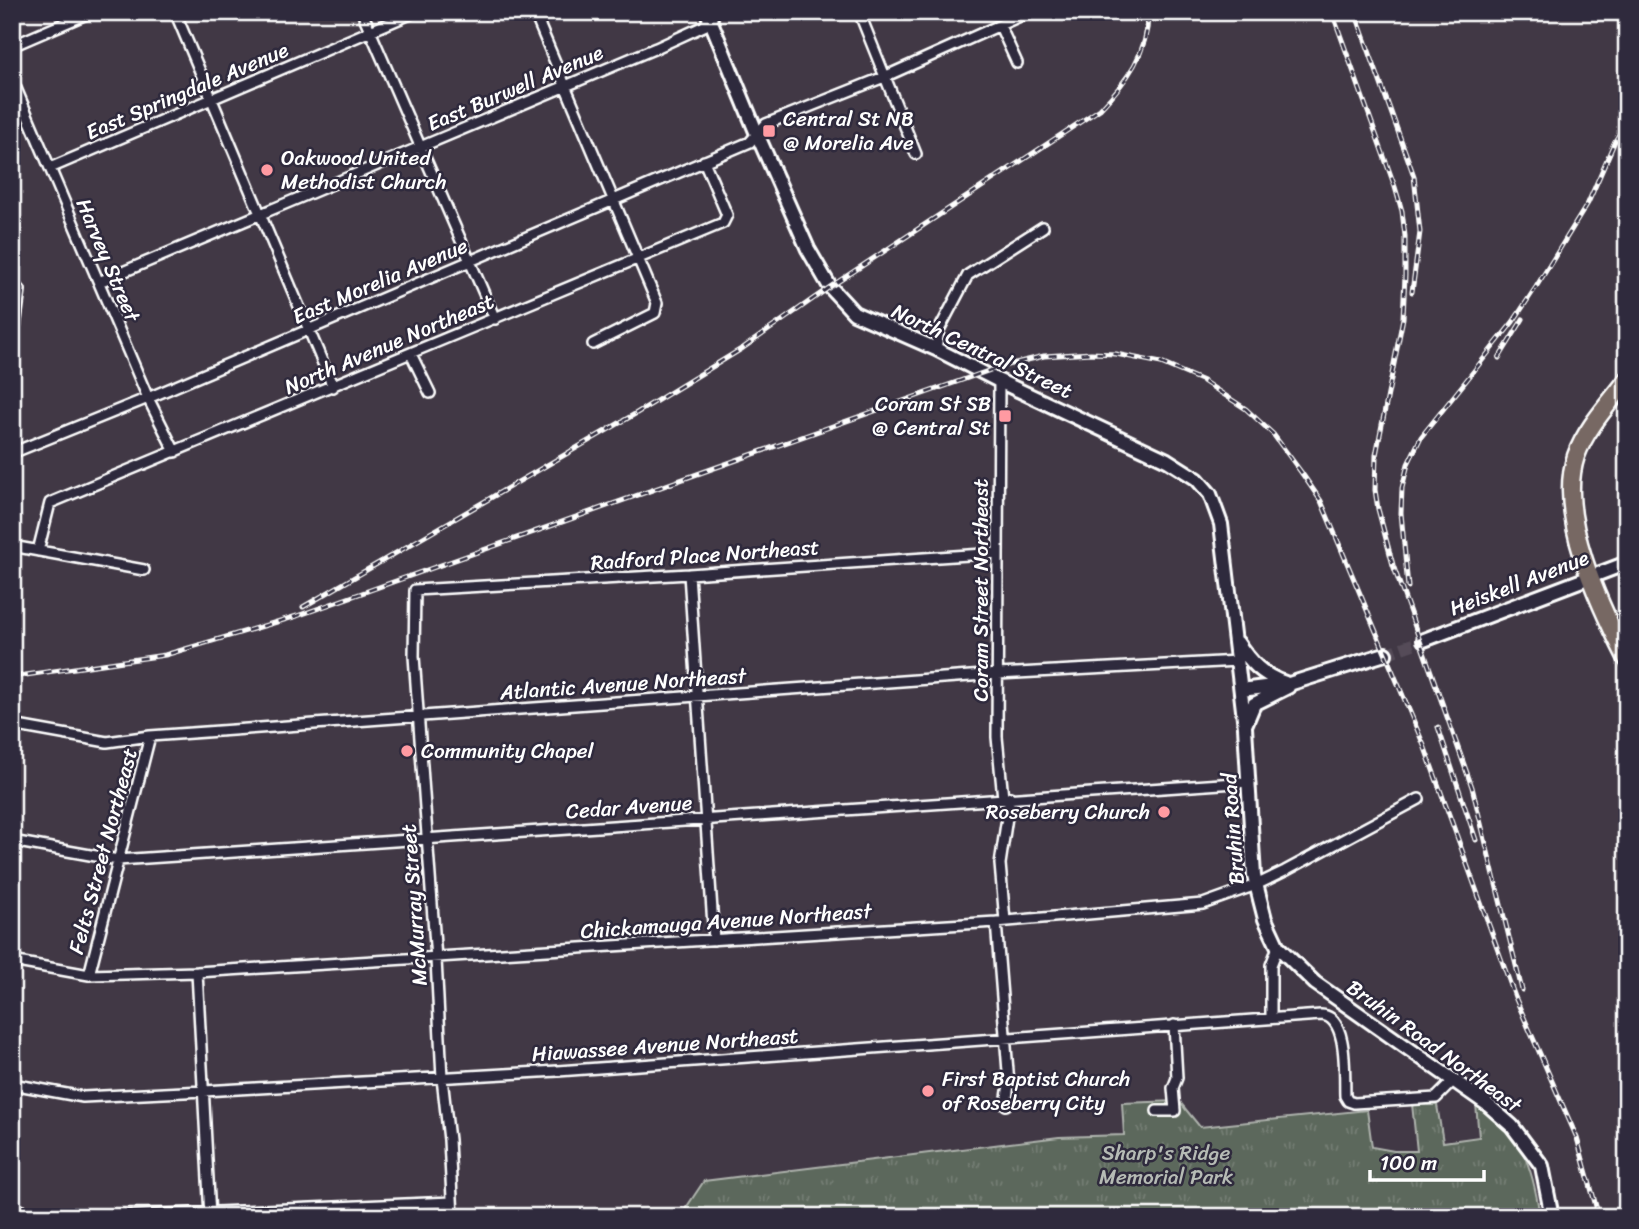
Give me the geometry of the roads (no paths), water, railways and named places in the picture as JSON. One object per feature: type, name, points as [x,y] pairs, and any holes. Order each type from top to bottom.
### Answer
[{"type":"highway","points":[[1627,380],[1587,434],[1576,457],[1572,485],[1576,531],[1590,578],[1600,605],[1627,659]]},
{"type":"main road","name":"North Central Street","points":[[711,15],[757,134],[808,249],[830,287],[854,313],[936,349],[1167,460],[1204,486],[1214,503],[1221,524],[1241,690]]},
{"type":"main road","name":"Heiskell Avenue","points":[[1424,639],[1626,563]]},
{"type":"main road","points":[[1235,638],[1257,668],[1271,678],[1292,683]]},
{"type":"main road","points":[[1241,690],[1292,683],[1385,654]]},
{"type":"main road","points":[[1245,727],[1254,704],[1284,690],[1292,683]]},
{"type":"main road","name":"Bruhin Road","points":[[1241,690],[1256,886],[1265,919],[1278,947],[1288,958]]},
{"type":"main road","name":"Bruhin Road Northeast","points":[[1288,958],[1325,990],[1500,1114],[1521,1136],[1542,1166],[1552,1217]]},
{"type":"street","points":[[12,46],[91,12]]},
{"type":"street","points":[[175,12],[333,387]]},
{"type":"street","points":[[362,12],[495,319]]},
{"type":"street","name":"East Springdale Avenue","points":[[50,168],[415,12]]},
{"type":"street","points":[[534,12],[657,303],[655,313],[593,344]]},
{"type":"street","points":[[859,12],[916,154]]},
{"type":"street","name":"East Morelia Avenue","points":[[12,453],[148,398],[750,142],[766,124],[884,78],[1029,12]]},
{"type":"street","name":"East Burwell Avenue","points":[[99,282],[704,26],[711,15]]},
{"type":"street","points":[[1000,26],[1017,64]]},
{"type":"street","name":"Harvey Street","points":[[12,79],[148,398],[175,453]]},
{"type":"street","name":"North Avenue Northeast","points":[[38,551],[50,503],[333,387],[727,219],[704,161]]},
{"type":"street","points":[[936,349],[939,330],[968,275],[1043,227]]},
{"type":"street","points":[[12,351],[16,289]]},
{"type":"street","points":[[411,354],[430,393]]},
{"type":"street","name":"Coram Street Northeast","points":[[999,381],[999,674],[996,737],[1006,798],[1000,864],[1004,1038],[1009,1084],[1006,1105]]},
{"type":"street","points":[[12,546],[144,570]]},
{"type":"street","name":"Radford Place Northeast","points":[[415,590],[689,575],[998,553]]},
{"type":"street","points":[[689,575],[714,940]]},
{"type":"street","name":"McMurray Street","points":[[415,590],[414,656],[453,1217]]},
{"type":"street","name":"Atlantic Avenue Northeast","points":[[12,725],[107,743],[150,736],[419,716],[999,674],[1238,661]]},
{"type":"street","name":"Felts Street Northeast","points":[[89,975],[150,736]]},
{"type":"street","name":"Cedar Avenue","points":[[12,841],[118,860],[1250,782]]},
{"type":"street","name":"Chickamauga Avenue Northeast","points":[[12,961],[89,975],[197,972],[1000,921],[1203,904],[1256,886],[1419,799]]},
{"type":"street","points":[[1271,1018],[1272,965],[1278,947]]},
{"type":"street","points":[[197,972],[209,1215]]},
{"type":"street","name":"Hiawassee Avenue Northeast","points":[[12,1084],[83,1097],[204,1091],[442,1078],[1321,1015],[1327,1015],[1337,1023],[1340,1032],[1344,1050],[1345,1096],[1348,1101],[1354,1103],[1436,1098],[1454,1080]]},
{"type":"street","points":[[1157,1111],[1175,1111],[1173,1088],[1177,1078],[1174,1025]]},
{"type":"street","points":[[96,1217],[209,1215],[452,1202]]},
{"type":"street","points":[[12,1209],[52,1217]]},
{"type":"tunnel","points":[[1385,654],[1424,640]]},
{"type":"railway","points":[[303,607],[743,348],[830,287],[1100,109],[1127,77],[1140,53],[1145,40],[1148,12]]},
{"type":"railway","points":[[1332,12],[1395,187],[1405,236],[1403,318],[1376,455],[1375,490],[1378,509],[1393,565],[1472,787],[1522,990]]},
{"type":"railway","points":[[1355,12],[1414,176],[1420,232],[1412,292]]},
{"type":"railway","points":[[1408,587],[1401,513],[1402,488],[1408,464],[1421,437],[1513,322],[1536,287],[1588,203],[1615,141],[1627,122]]},
{"type":"railway","points":[[1499,358],[1523,319]]},
{"type":"railway","points":[[12,677],[165,655],[297,616],[999,367],[1044,356],[1091,353],[1116,354],[1161,363],[1203,381],[1246,409],[1273,434],[1321,501],[1425,748],[1515,997],[1577,1138],[1599,1217]]},
{"type":"railway","points":[[1438,727],[1476,840]]},
{"type":"place","name":"Central St NB @ Morelia Ave","points":[[769,131]]},
{"type":"place","name":"Oakwood United Methodist Church","points":[[267,170]]},
{"type":"place","name":"Coram St SB @ Central St","points":[[1005,416]]},
{"type":"place","name":"Community Chapel","points":[[407,751]]},
{"type":"place","name":"Roseberry Church","points":[[1164,812]]},
{"type":"place","name":"First Baptist Church of Roseberry City","points":[[928,1091]]},
{"type":"park label","name":"Sharp's Ridge Memorial Park","points":[[1166,1165]]}]
